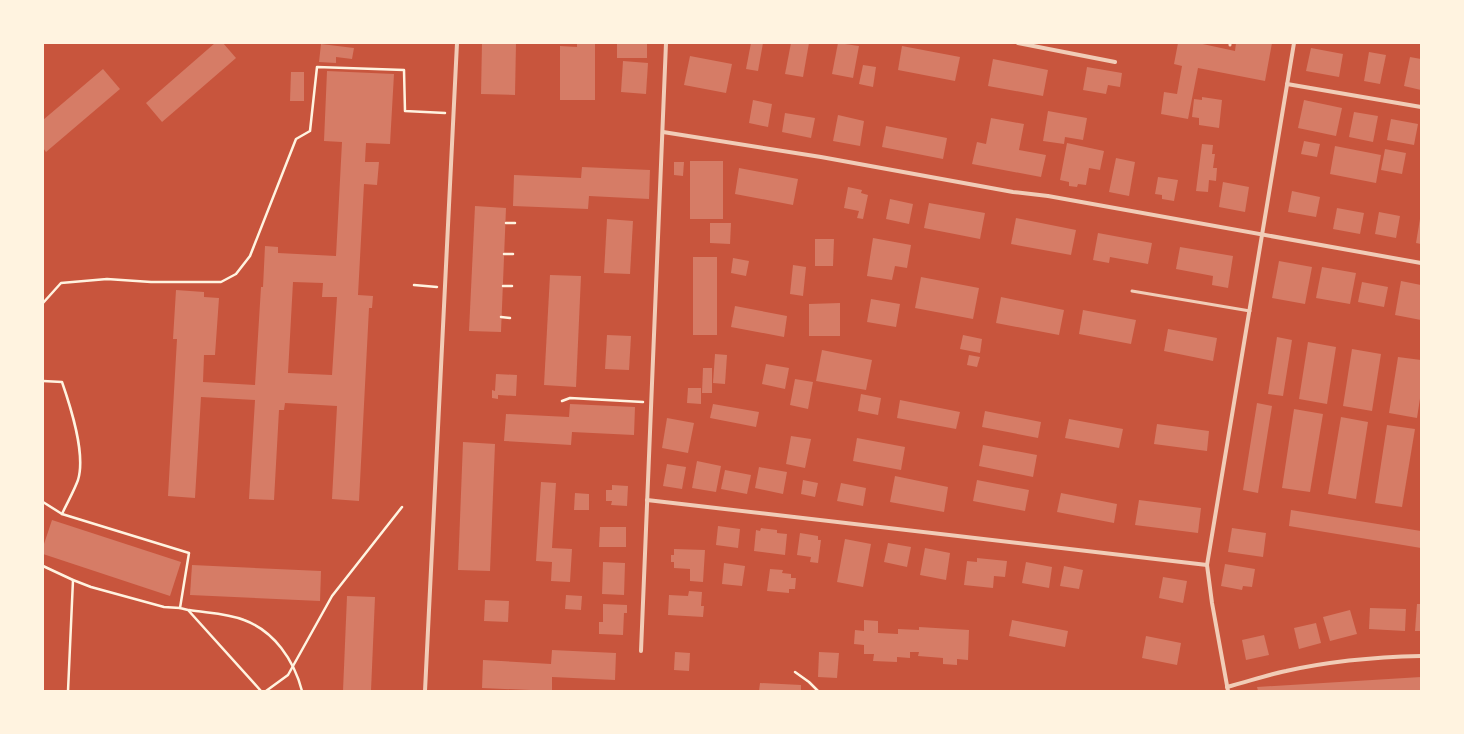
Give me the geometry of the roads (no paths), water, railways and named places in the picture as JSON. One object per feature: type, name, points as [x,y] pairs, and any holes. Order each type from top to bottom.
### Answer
[{"type":"street","points":[[424,691],[457,43]]},
{"type":"street","points":[[641,651],[666,43]]},
{"type":"street","points":[[1018,43],[1115,62]]},
{"type":"street","points":[[1294,43],[1207,565],[1227,689],[1286,671],[1322,664],[1368,659],[1421,656]]},
{"type":"street","points":[[1287,84],[1421,107]]},
{"type":"street","points":[[663,132],[821,157],[1013,192],[1048,196],[1421,263]]},
{"type":"street","points":[[647,500],[1207,565]]},
{"type":"lane","points":[[1132,291],[1250,311]]}]
